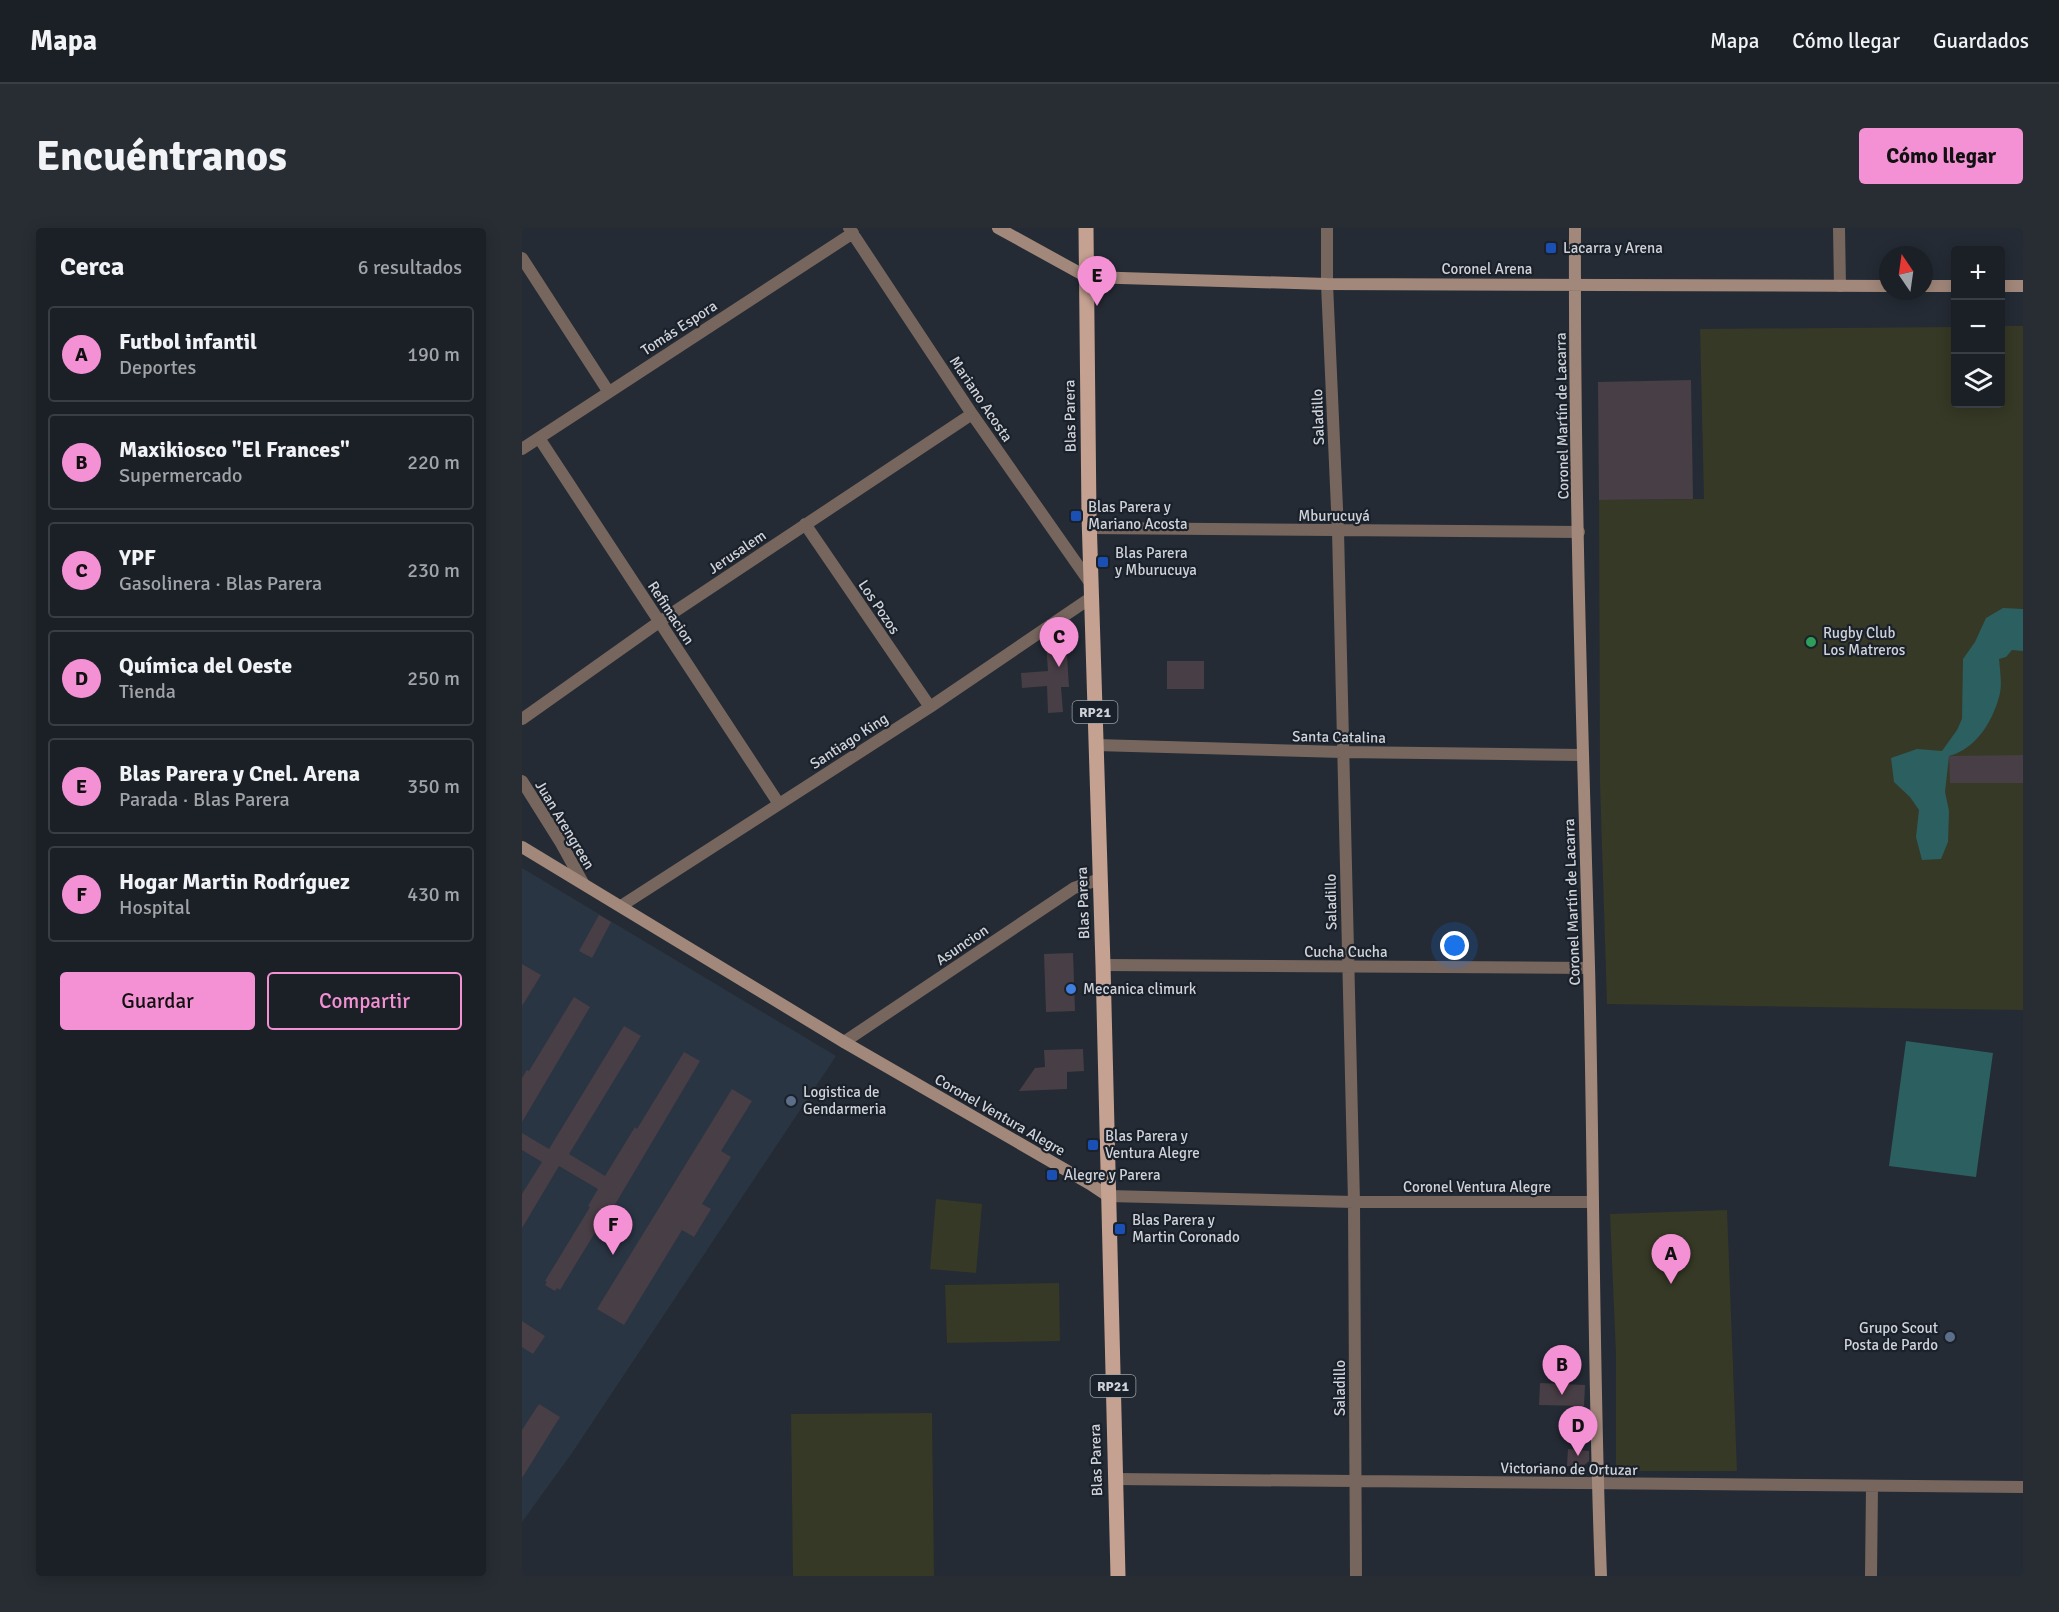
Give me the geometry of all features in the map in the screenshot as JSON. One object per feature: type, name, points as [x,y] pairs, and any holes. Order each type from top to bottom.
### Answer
[{"type":"main road","name":"Blas Parera","points":[[1086,228],[1091,590],[1118,1576]]},
{"type":"street","points":[[998,228],[1087,277]]},
{"type":"street","name":"Saladillo","points":[[1327,228],[1338,531],[1354,1202],[1356,1576]]},
{"type":"street","name":"Coronel Martín de Lacarra","points":[[1575,228],[1582,755],[1589,968],[1597,1485],[1601,1576]]},
{"type":"street","points":[[1839,228],[1840,286]]},
{"type":"street","name":"Tomás Espora","points":[[522,449],[851,231]]},
{"type":"street","name":"Mariano Acosta","points":[[851,231],[1091,590]]},
{"type":"street","points":[[522,258],[608,392]]},
{"type":"street","name":"Coronel Arena","points":[[1087,277],[1328,284],[1879,286]]},
{"type":"street","points":[[1933,286],[1951,286]]},
{"type":"street","points":[[2005,286],[2023,286]]},
{"type":"street","name":"Jerusalem","points":[[522,719],[659,622],[972,414]]},
{"type":"street","name":"Refimacion","points":[[539,438],[779,804]]},
{"type":"street","name":"Los Pozos","points":[[805,524],[930,706]]},
{"type":"street","name":"Mburucuyá","points":[[1090,528],[1579,532]]},
{"type":"street","name":"Santiago King","points":[[621,906],[930,706],[1091,590]]},
{"type":"street","name":"Santa Catalina","points":[[1096,745],[1342,752],[1582,755]]},
{"type":"street","name":"Juan Arengreen","points":[[522,781],[583,883]]},
{"type":"street","name":"Coronel Ventura Alegre","points":[[522,847],[844,1042],[1107,1196],[1354,1202],[1593,1202]]},
{"type":"street","name":"Asuncion","points":[[844,1042],[1074,888],[1100,879]]},
{"type":"street","name":"Cucha Cucha","points":[[1103,965],[1589,968]]},
{"type":"street","name":"Victoriano de Ortuzar","points":[[1115,1479],[2023,1487]]},
{"type":"street","points":[[1871,1576],[1872,1486]]},
{"type":"shaded area","name":"Rugby Club Los Matreros","points":[[2005,326],[2023,326],[2023,1010],[1607,1004],[1600,784],[1599,500],[1704,499],[1700,329],[1951,327],[1951,408],[2005,408]]},
{"type":"shaded area","points":[[2003,608],[2023,609],[2023,651],[2012,650],[2006,657],[1999,659],[2000,693],[1989,723],[1968,747],[1949,756],[1945,792],[1949,811],[1948,842],[1941,859],[1922,860],[1916,837],[1919,810],[1910,797],[1894,782],[1891,758],[1917,749],[1942,751],[1962,719],[1963,659],[1975,642],[1986,618]]},
{"type":"shaded area","points":[[522,868],[836,1056],[572,1453],[522,1522]]},
{"type":"shaded area","points":[[1906,1041],[1993,1053],[1976,1177],[1889,1166]]},
{"type":"shaded area","points":[[936,1199],[982,1204],[976,1273],[930,1269]]},
{"type":"shaded area","points":[[1727,1210],[1737,1471],[1616,1471],[1616,1354],[1610,1214]]},
{"type":"shaded area","points":[[1059,1283],[1060,1341],[947,1343],[945,1285]]},
{"type":"shaded area","points":[[932,1413],[934,1576],[793,1576],[791,1414]]},
{"type":"building","points":[[1691,380],[1693,499],[1599,500],[1598,382]]},
{"type":"building","points":[[1066,642],[1069,687],[1061,687],[1063,712],[1048,713],[1047,686],[1022,688],[1021,673],[1048,671],[1046,644]]},
{"type":"building","points":[[1167,661],[1204,661],[1204,689],[1167,689]]},
{"type":"building","points":[[2023,755],[2023,783],[1950,783],[1949,756]]},
{"type":"building","points":[[599,915],[611,922],[592,958],[579,951]]},
{"type":"building","points":[[1073,953],[1075,1011],[1046,1012],[1044,954]]},
{"type":"building","points":[[522,964],[541,975],[522,1006]]},
{"type":"building","points":[[574,997],[590,1007],[522,1122],[522,1078],[527,1070],[529,1071]]},
{"type":"building","points":[[624,1026],[641,1036],[569,1154],[605,1176],[684,1052],[700,1061],[607,1218],[605,1216],[560,1290],[557,1288],[555,1291],[545,1285],[547,1282],[545,1281],[590,1207],[588,1206],[598,1189],[559,1166],[522,1228],[522,1194],[542,1162],[522,1150],[522,1133],[549,1149]]},
{"type":"building","points":[[1083,1049],[1084,1071],[1067,1072],[1067,1089],[1019,1091],[1035,1068],[1045,1067],[1044,1050]]},
{"type":"building","points":[[732,1089],[752,1101],[721,1151],[731,1157],[702,1204],[711,1209],[694,1237],[682,1230],[624,1325],[597,1309]]},
{"type":"building","points":[[522,1321],[545,1336],[533,1354],[522,1347]]},
{"type":"building","points":[[1540,1383],[1585,1385],[1584,1406],[1539,1405]]},
{"type":"building","points":[[539,1404],[560,1417],[522,1478],[522,1430]]},
{"type":"building","points":[[1568,1449],[1589,1451],[1589,1461],[1582,1467],[1567,1466]]},
{"type":"place","name":"Lacarra y Arena","points":[[1551,248]]},
{"type":"place","name":"Blas Parera y Cnel. Arena","points":[[1097,306]]},
{"type":"place","name":"Blas Parera y Mariano Acosta","points":[[1076,516]]},
{"type":"place","name":"Blas Parera y Mburucuya","points":[[1103,562]]},
{"type":"place","name":"Rugby Club Los Matreros","points":[[1811,642]]},
{"type":"place","name":"YPF","points":[[1059,667]]},
{"type":"place","name":"Mecanica climurk","points":[[1071,989]]},
{"type":"place","name":"Logistica de Gendarmeria","points":[[791,1101]]},
{"type":"place","name":"Blas Parera y Ventura Alegre","points":[[1093,1145]]},
{"type":"place","name":"Alegre y Parera","points":[[1052,1175]]},
{"type":"place","name":"Blas Parera y Martin Coronado","points":[[1120,1229]]},
{"type":"place","name":"Hogar Martin Rodríguez","points":[[613,1255]]},
{"type":"place","name":"Futbol infantil","points":[[1671,1284]]},
{"type":"place","name":"Grupo Scout Posta de Pardo","points":[[1950,1337]]},
{"type":"place","name":"Maxikiosco \"El Frances\"","points":[[1562,1395]]},
{"type":"place","name":"Química del Oeste","points":[[1578,1456]]}]
